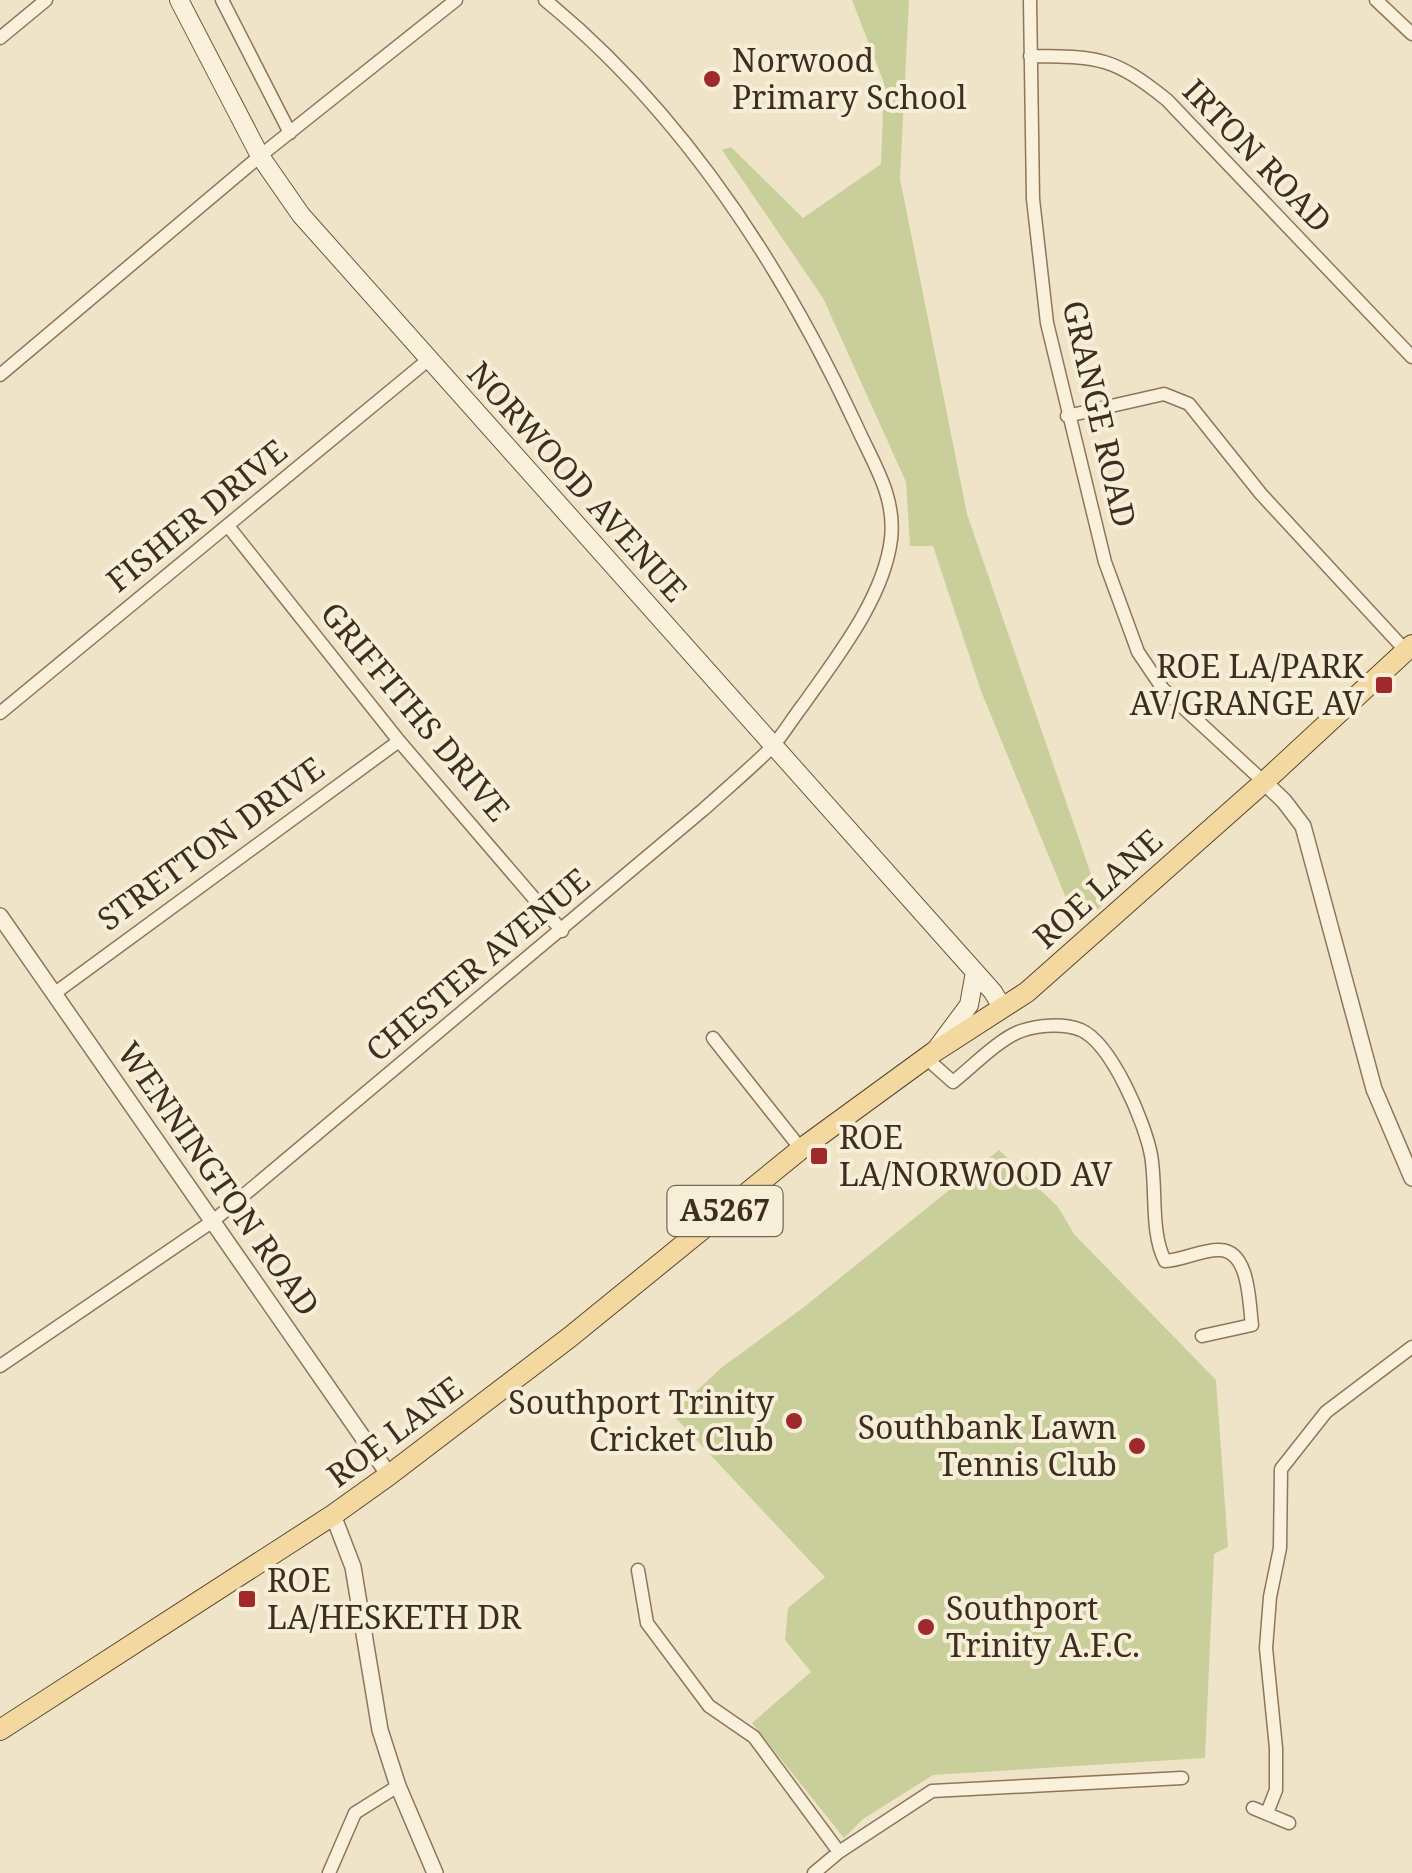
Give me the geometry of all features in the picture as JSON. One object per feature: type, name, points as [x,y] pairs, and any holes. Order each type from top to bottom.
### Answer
[{"type":"main road","name":"NORWOOD AVENUE","points":[[179,0],[260,156],[301,215],[1002,1008]]},
{"type":"main road","name":"ROE LANE","points":[[0,1730],[389,1475],[570,1337],[802,1148],[930,1055],[1027,992],[1409,648]]},
{"type":"main road","points":[[930,1055],[968,1006],[974,972]]},
{"type":"street","points":[[0,38],[46,0]]},
{"type":"street","points":[[222,0],[290,133]]},
{"type":"street","points":[[0,375],[260,156],[456,0]]},
{"type":"street","name":"CHESTER AVENUE","points":[[0,1366],[213,1222],[562,931],[773,746],[848,641],[882,574],[890,540],[891,501],[842,396],[775,269],[685,141],[582,31],[545,0]]},
{"type":"street","name":"GRANGE ROAD","points":[[1030,0],[1033,199],[1047,323],[1105,562],[1138,652],[1163,690],[1264,782]]},
{"type":"street","points":[[1376,0],[1412,34]]},
{"type":"street","name":"IRTON ROAD","points":[[1030,56],[1096,57],[1133,72],[1167,100],[1412,357]]},
{"type":"street","name":"FISHER DRIVE","points":[[0,713],[428,360]]},
{"type":"street","points":[[1067,416],[1164,394],[1189,404],[1262,494],[1409,648]]},
{"type":"street","name":"GRIFFITHS DRIVE","points":[[228,526],[398,741],[562,931]]},
{"type":"street","name":"STRETTON DRIVE","points":[[55,992],[398,741]]},
{"type":"street","points":[[1264,782],[1284,800],[1303,826],[1374,1088],[1412,1178]]},
{"type":"street","name":"WENNINGTON ROAD","points":[[0,916],[389,1475]]},
{"type":"street","points":[[930,1055],[953,1082],[1017,1032],[1050,1025],[1082,1030],[1106,1050],[1150,1151],[1156,1244],[1166,1261],[1220,1250],[1233,1253],[1243,1267],[1252,1325],[1202,1336]]},
{"type":"street","points":[[713,1038],[802,1148]]},
{"type":"street","points":[[1288,1823],[1260,1811],[1276,1790],[1266,1648],[1270,1597],[1280,1548],[1281,1469],[1326,1412],[1412,1347]]},
{"type":"street","points":[[333,1515],[353,1567],[380,1730],[398,1786],[435,1873]]},
{"type":"street","points":[[638,1570],[647,1623],[709,1706],[754,1736],[839,1852]]},
{"type":"street","points":[[814,1873],[932,1791],[1182,1778]]},
{"type":"street","points":[[328,1873],[355,1813],[398,1786]]},
{"type":"green space","points":[[852,0],[909,0],[900,179],[967,514],[1102,906],[1077,925],[981,691],[933,546],[910,546],[906,482],[823,298],[722,150],[731,147],[803,218],[881,164],[884,83]]},
{"type":"green space","points":[[999,1150],[1058,1207],[1074,1234],[1216,1380],[1228,1547],[1214,1554],[1205,1758],[933,1775],[863,1819],[844,1838],[752,1723],[811,1672],[785,1640],[788,1608],[825,1577],[672,1414],[721,1368],[804,1307]]},
{"type":"place","name":"Norwood Primary School","points":[[712,79]]},
{"type":"place","name":"ROE LA/PARK AV/GRANGE AV","points":[[1384,685]]},
{"type":"place","name":"ROE LA/NORWOOD AV","points":[[819,1156]]},
{"type":"place","name":"Southport Trinity Cricket Club","points":[[794,1421]]},
{"type":"place","name":"Southbank Lawn Tennis Club","points":[[1137,1446]]},
{"type":"place","name":"ROE LA/HESKETH DR","points":[[247,1599]]},
{"type":"place","name":"Southport Trinity A.F.C.","points":[[926,1627]]}]
